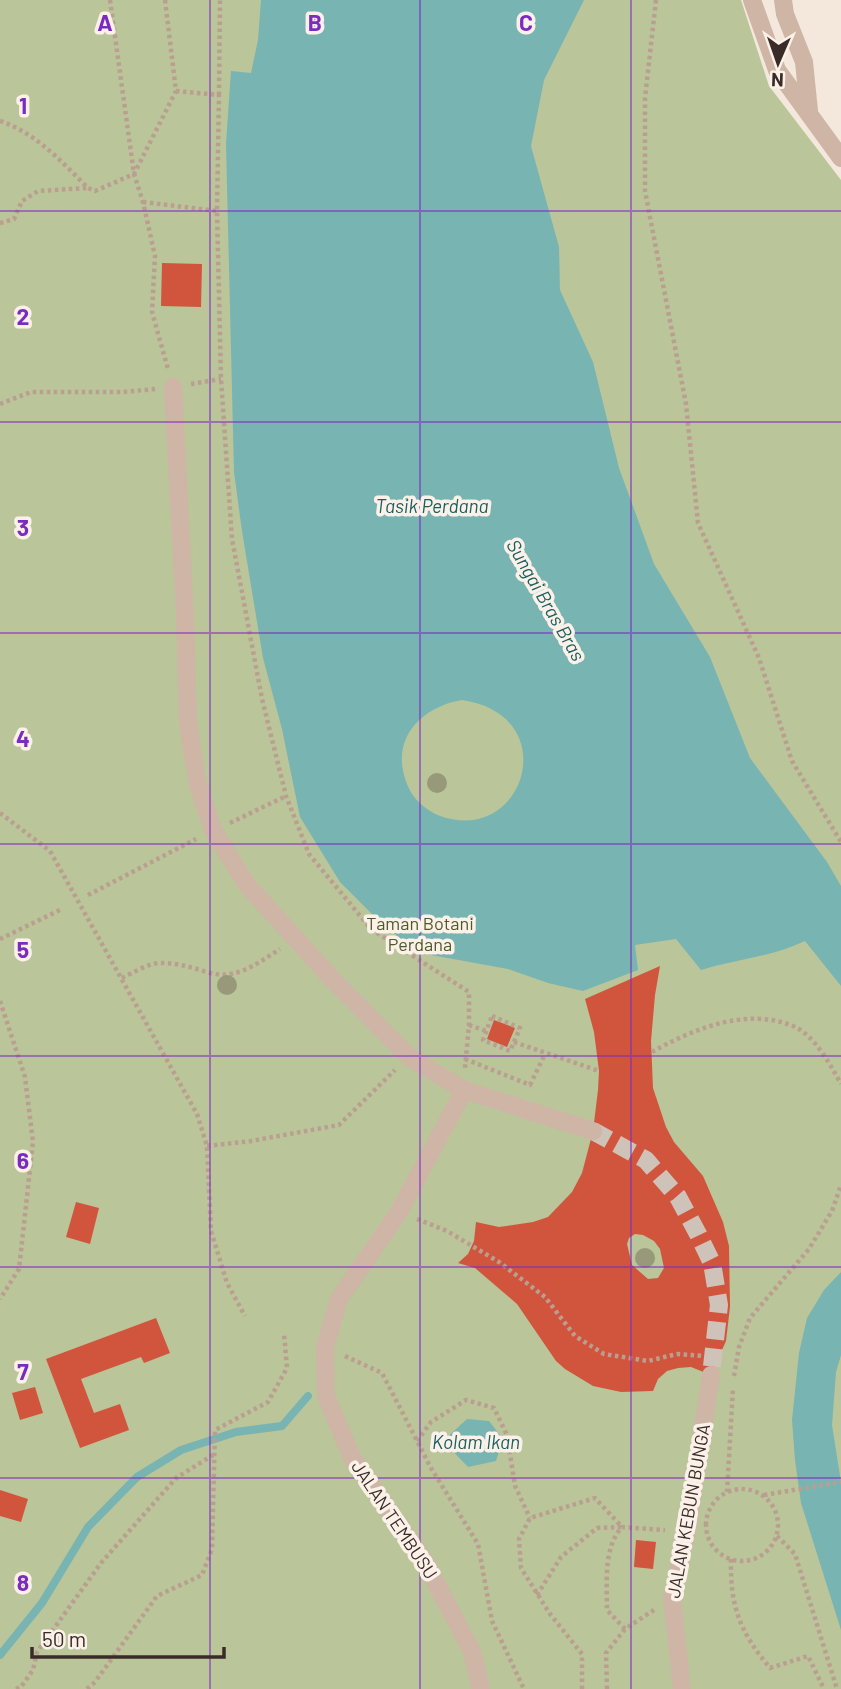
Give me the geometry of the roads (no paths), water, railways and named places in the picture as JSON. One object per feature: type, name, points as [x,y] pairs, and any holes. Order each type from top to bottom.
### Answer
[{"type":"street","points":[[752,0],[777,70],[841,158]]},
{"type":"street","points":[[783,0],[785,14],[804,62],[809,114]]},
{"type":"street","points":[[173,387],[188,726],[198,785],[213,830],[247,885],[409,1057],[464,1090],[593,1131]]},
{"type":"street","name":"JALAN TEMBUSU","points":[[464,1090],[399,1212],[339,1299],[325,1347],[326,1396],[352,1458],[425,1562],[471,1652],[481,1689]]},
{"type":"street","name":"JALAN KEBUN BUNGA","points":[[682,1689],[672,1599],[687,1531],[711,1375]]},
{"type":"water","name":"Tasik Perdana","points":[[261,0],[584,0],[544,80],[531,146],[559,247],[560,290],[593,362],[619,468],[654,564],[710,657],[750,758],[827,862],[841,886],[841,986],[805,941],[780,951],[701,970],[676,939],[635,945],[638,970],[583,991],[548,983],[508,969],[420,953],[383,925],[340,882],[300,817],[282,729],[263,658],[234,472],[226,144],[231,71],[251,73],[258,40]],"holes":[[[462,700],[494,711],[514,729],[523,751],[522,775],[511,796],[494,813],[470,820],[440,816],[430,811],[412,794],[403,768],[402,753],[412,728],[434,710]]]},
{"type":"water","points":[[841,1272],[841,1355],[836,1372],[832,1425],[841,1482],[841,1630],[801,1503],[792,1420],[799,1353],[807,1318],[824,1290]]},
{"type":"water","name":"Kolam Ikan","points":[[467,1419],[489,1421],[503,1439],[496,1461],[468,1467],[443,1441]]},
{"type":"waterway","points":[[0,1655],[42,1603],[88,1527],[137,1477],[181,1450],[236,1432],[282,1426],[308,1396]]},
{"type":"tunnel","points":[[593,1131],[646,1160],[678,1197],[698,1234],[712,1263],[719,1305],[711,1375]]},
{"type":"water label","name":"Sungai Bras Bras","points":[[546,600]]},
{"type":"park label","name":"Taman Botani Perdana","points":[[420,934]]}]
